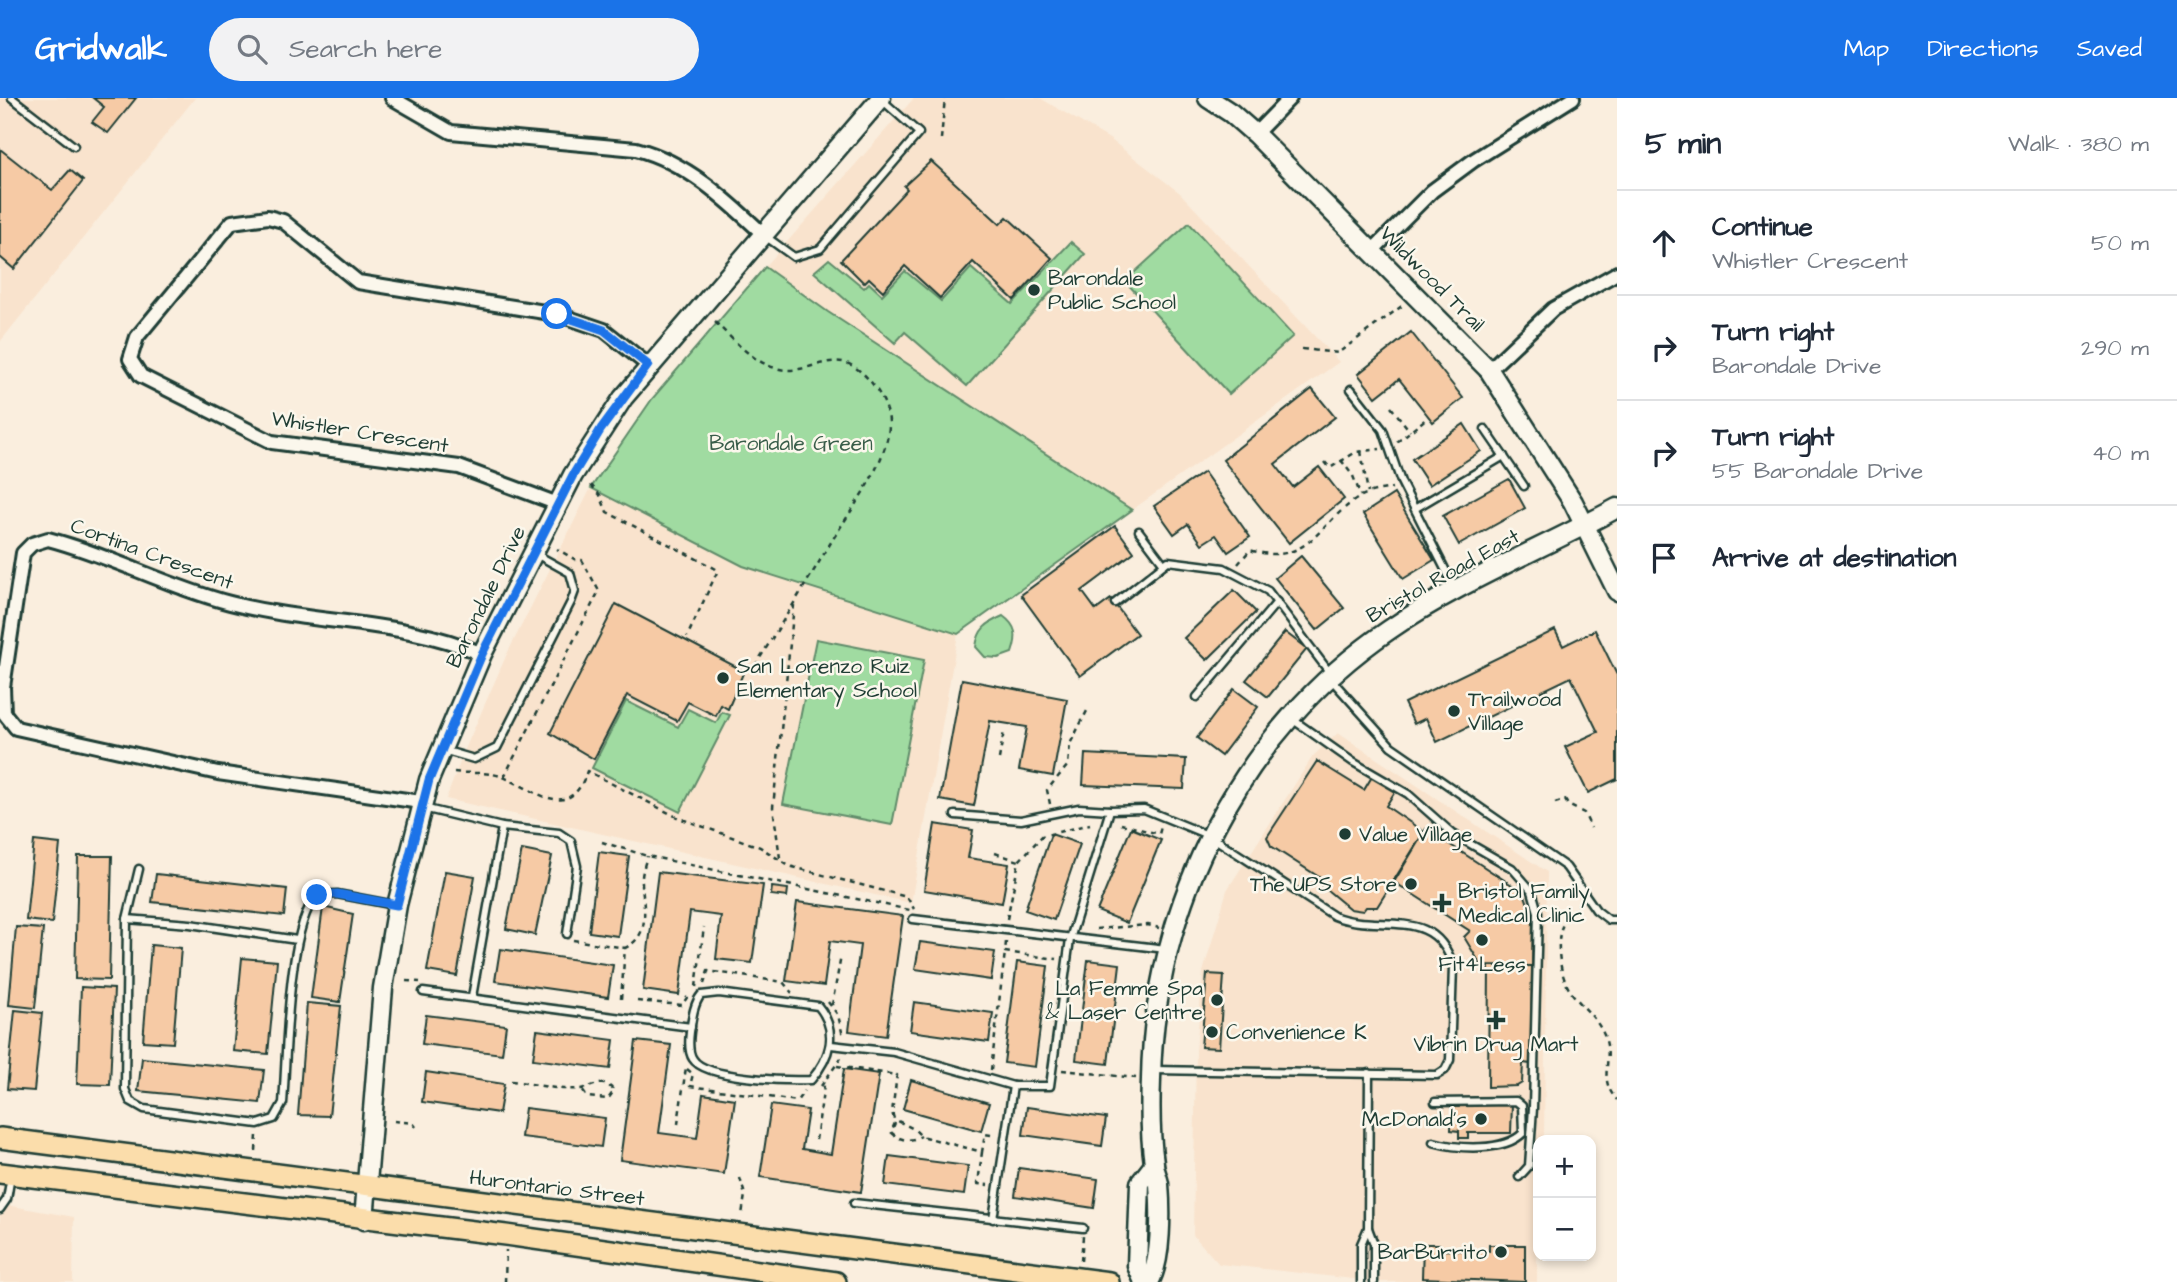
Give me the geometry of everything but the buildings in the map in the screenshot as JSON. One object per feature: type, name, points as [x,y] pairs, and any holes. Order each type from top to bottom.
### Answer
[{"type":"main road","name":"Hurontario Street","points":[[0,1138],[1109,1282]]},
{"type":"main road","points":[[6,1174],[365,1220],[506,1235],[836,1282]]},
{"type":"street","points":[[392,98],[451,132],[636,149],[660,155],[689,172],[763,234]]},
{"type":"street","name":"Barondale Drive","points":[[365,1220],[383,988],[397,905],[421,805],[482,654],[558,504],[601,429],[648,365],[880,98]]},
{"type":"street","name":"Wildwood Trail","points":[[1208,98],[1255,134],[1489,370],[1585,525],[1617,592]]},
{"type":"street","points":[[1255,134],[1290,98]]},
{"type":"street","points":[[1372,251],[1432,191],[1474,160],[1573,98]]},
{"type":"street","name":"Whistler Crescent","points":[[558,504],[459,467],[271,442],[141,376],[130,359],[137,337],[232,222],[268,217],[283,221],[358,282],[557,314],[604,330],[648,365]]},
{"type":"street","points":[[1489,370],[1553,309],[1617,273]]},
{"type":"street","name":"Bristol Road East","points":[[1146,1282],[1137,1266],[1140,1183],[1154,1166],[1151,1074],[1158,990],[1170,940],[1210,836],[1233,793],[1290,718],[1330,676],[1392,628],[1455,591],[1617,508]]},
{"type":"street","name":"Cortina Crescent","points":[[421,805],[218,773],[16,728],[4,713],[3,687],[23,553],[32,544],[48,538],[228,603],[279,614],[425,636],[459,644],[482,654]]},
{"type":"lane","points":[[12,98],[74,146]]},
{"type":"lane","points":[[763,234],[794,257],[820,249],[919,133],[880,98]]},
{"type":"lane","points":[[1351,389],[1383,430],[1402,485],[1416,508],[1455,591]]},
{"type":"lane","points":[[1485,429],[1524,486]]},
{"type":"lane","points":[[1416,508],[1504,456]]},
{"type":"lane","points":[[1139,531],[1164,564]]},
{"type":"lane","points":[[441,750],[474,759],[497,748],[571,603],[575,591],[570,573],[533,553]]},
{"type":"lane","points":[[1115,603],[1168,561],[1224,568],[1268,591],[1330,676],[1391,746],[1566,867],[1585,898],[1609,920],[1617,920]]},
{"type":"lane","points":[[1197,697],[1277,602]]},
{"type":"lane","points":[[1290,718],[1353,762],[1408,794],[1453,834],[1512,868],[1532,891],[1538,912],[1533,1108],[1529,1166],[1519,1177]]},
{"type":"lane","points":[[421,805],[502,827],[559,833],[571,841],[577,866],[568,931]]},
{"type":"lane","points":[[956,815],[1021,820],[1079,808],[1144,809],[1210,836],[1334,916],[1353,923],[1409,924],[1429,932],[1444,946],[1453,966],[1448,1065],[1437,1075],[1151,1074]]},
{"type":"lane","points":[[831,1045],[894,1052],[1013,1086],[1050,1086],[1069,939],[1110,810]]},
{"type":"lane","points":[[472,997],[502,827]]},
{"type":"lane","points":[[139,869],[127,919],[125,1089],[130,1101],[144,1109],[258,1124],[274,1119],[283,1103],[297,940],[307,906],[317,895],[337,894],[397,905]]},
{"type":"lane","points":[[127,919],[202,926],[297,940]]},
{"type":"lane","points":[[913,919],[1069,939],[1170,940]]},
{"type":"lane","points":[[423,992],[691,1027]]},
{"type":"lane","points":[[719,993],[818,1006],[828,1017],[831,1045],[826,1062],[811,1080],[740,1075],[705,1069],[693,1059],[689,1042],[696,1002],[701,995],[719,993]]},
{"type":"lane","points":[[1369,1073],[1368,1228],[1374,1244],[1374,1282]]},
{"type":"lane","points":[[993,1219],[1013,1086]]},
{"type":"lane","points":[[1433,1142],[1451,1147],[1510,1143],[1523,1133],[1522,1106],[1516,1101],[1435,1102]]},
{"type":"lane","points":[[0,1209],[7,1199],[6,1174]]},
{"type":"lane","points":[[853,1203],[1083,1228]]},
{"type":"lane","points":[[1361,1282],[1361,1244],[1368,1228]]},
{"type":"path","points":[[941,139],[945,98]]},
{"type":"path","points":[[1302,349],[1338,353],[1416,296]]},
{"type":"path","points":[[715,322],[747,353],[772,368],[796,370],[829,362],[850,364],[881,397],[889,413],[889,429],[869,481],[752,669]]},
{"type":"path","points":[[1391,407],[1409,431]]},
{"type":"path","points":[[1325,462],[1330,468],[1361,451],[1389,448],[1427,418]]},
{"type":"path","points":[[1361,451],[1368,494]]},
{"type":"path","points":[[1341,460],[1353,476],[1361,496]]},
{"type":"path","points":[[591,485],[600,495],[607,512],[718,570],[687,637]]},
{"type":"path","points":[[1231,572],[1250,550],[1282,556],[1297,549],[1361,496],[1402,485]]},
{"type":"path","points":[[503,777],[599,591],[582,560],[576,561],[557,549]]},
{"type":"path","points":[[780,858],[773,807],[794,602]]},
{"type":"path","points":[[1050,804],[1047,790],[1068,765],[1070,744],[1088,709]]},
{"type":"path","points":[[999,759],[1004,731]]},
{"type":"path","points":[[454,772],[488,772],[545,799],[557,800],[577,791],[587,771],[679,818],[760,847],[789,866],[907,897],[914,904],[913,919]]},
{"type":"path","points":[[1555,803],[1565,800],[1567,805],[1584,813],[1591,828]]},
{"type":"path","points":[[1121,824],[1159,834],[1163,823]]},
{"type":"path","points":[[1046,824],[1047,835]]},
{"type":"path","points":[[1006,923],[1019,861],[1042,836],[1090,824]]},
{"type":"path","points":[[603,842],[647,856],[914,911]]},
{"type":"path","points":[[995,853],[1019,861]]},
{"type":"path","points":[[568,931],[575,930],[573,940],[625,948],[639,937],[645,913],[641,880],[647,856]]},
{"type":"path","points":[[1585,898],[1561,930],[1562,973],[1569,990],[1605,1036],[1610,1062],[1604,1077],[1608,1090],[1617,1100]]},
{"type":"path","points":[[1096,929],[1148,925],[1170,940]]},
{"type":"path","points":[[696,987],[704,927]]},
{"type":"path","points":[[990,1080],[1006,942]]},
{"type":"path","points":[[621,999],[625,948]]},
{"type":"path","points":[[1004,952],[1067,960]]},
{"type":"path","points":[[832,1005],[841,957]]},
{"type":"path","points":[[405,981],[430,984]]},
{"type":"path","points":[[872,1071],[873,1061]]},
{"type":"path","points":[[837,1066],[898,1075],[892,1112],[895,1123],[891,1132],[896,1137],[909,1140],[921,1136]]},
{"type":"path","points":[[678,1124],[685,1067]]},
{"type":"path","points":[[1052,1069],[1151,1074]]},
{"type":"path","points":[[511,1081],[582,1090],[593,1083],[611,1086],[614,1091],[608,1099],[600,1101],[587,1097],[582,1090]]},
{"type":"path","points":[[816,1140],[824,1084]]},
{"type":"path","points":[[394,1121],[413,1123],[416,1127]]},
{"type":"path","points":[[895,1123],[914,1129],[921,1136],[982,1152]]},
{"type":"path","points":[[998,1186],[978,1184],[982,1152],[985,1134],[1005,1137]]},
{"type":"path","points":[[740,1178],[745,1195],[742,1215]]},
{"type":"path","points":[[1081,1261],[1083,1228]]},
{"type":"path","points":[[505,1282],[506,1235]]},
{"type":"shaded area","points":[[0,98],[195,98],[0,342]]},
{"type":"shaded area","name":"Barondale Public School","points":[[914,98],[1040,98],[1111,140],[1180,193],[1339,362],[1132,510],[828,312],[765,267]]},
{"type":"shaded area","name":"San Lorenzo Ruiz Elementary School","points":[[591,488],[743,566],[958,634],[911,903],[446,799],[506,656]]},
{"type":"shaded area","points":[[1338,733],[1547,872],[1544,1135],[1533,1135],[1533,1261],[1537,1261],[1537,1282],[1380,1282],[1219,1264],[1193,1235],[1196,1051],[1203,972],[1227,890],[1313,756]]},
{"type":"shaded area","points":[[0,1204],[74,1217],[73,1282],[0,1282]]},
{"type":"green space","points":[[1189,223],[1293,336],[1229,394],[1125,281]]},
{"type":"green space","points":[[1071,242],[1085,254],[967,386],[905,332],[895,343],[814,272],[829,259],[864,288],[869,283],[882,295],[905,271],[941,301],[971,268],[1012,304]]},
{"type":"green space","name":"Barondale Green","points":[[765,267],[828,312],[1132,510],[958,634],[743,566],[591,488],[652,399]]},
{"type":"green space","points":[[1003,616],[1015,632],[1012,653],[998,658],[985,657],[976,647],[981,631]]},
{"type":"green space","points":[[816,639],[924,660],[892,825],[783,804]]},
{"type":"green space","points":[[626,701],[678,727],[688,709],[716,723],[722,712],[730,715],[680,812],[592,768]]},
{"type":"place","name":"Barondale Public School","points":[[1034,290]]},
{"type":"place","name":"San Lorenzo Ruiz Elementary School","points":[[723,678]]},
{"type":"place","name":"Trailwood Village","points":[[1454,711]]},
{"type":"place","name":"Value Village","points":[[1345,834]]},
{"type":"place","name":"The UPS Store","points":[[1411,884]]},
{"type":"place","name":"Bristol Family Medical Clinic","points":[[1442,903]]},
{"type":"place","name":"Fit4Less","points":[[1482,940]]},
{"type":"place","name":"La Femme Spa & Laser Centre","points":[[1217,1000]]},
{"type":"place","name":"Vibrin Drug Mart","points":[[1496,1020]]},
{"type":"place","name":"Convenience K","points":[[1212,1032]]},
{"type":"place","name":"McDonald's","points":[[1481,1119]]},
{"type":"place","name":"BarBurrito","points":[[1501,1252]]},
{"type":"route","points":[[317,895],[337,894],[397,905],[421,802],[482,654],[573,475],[622,398],[648,365],[604,330],[557,314]]}]
